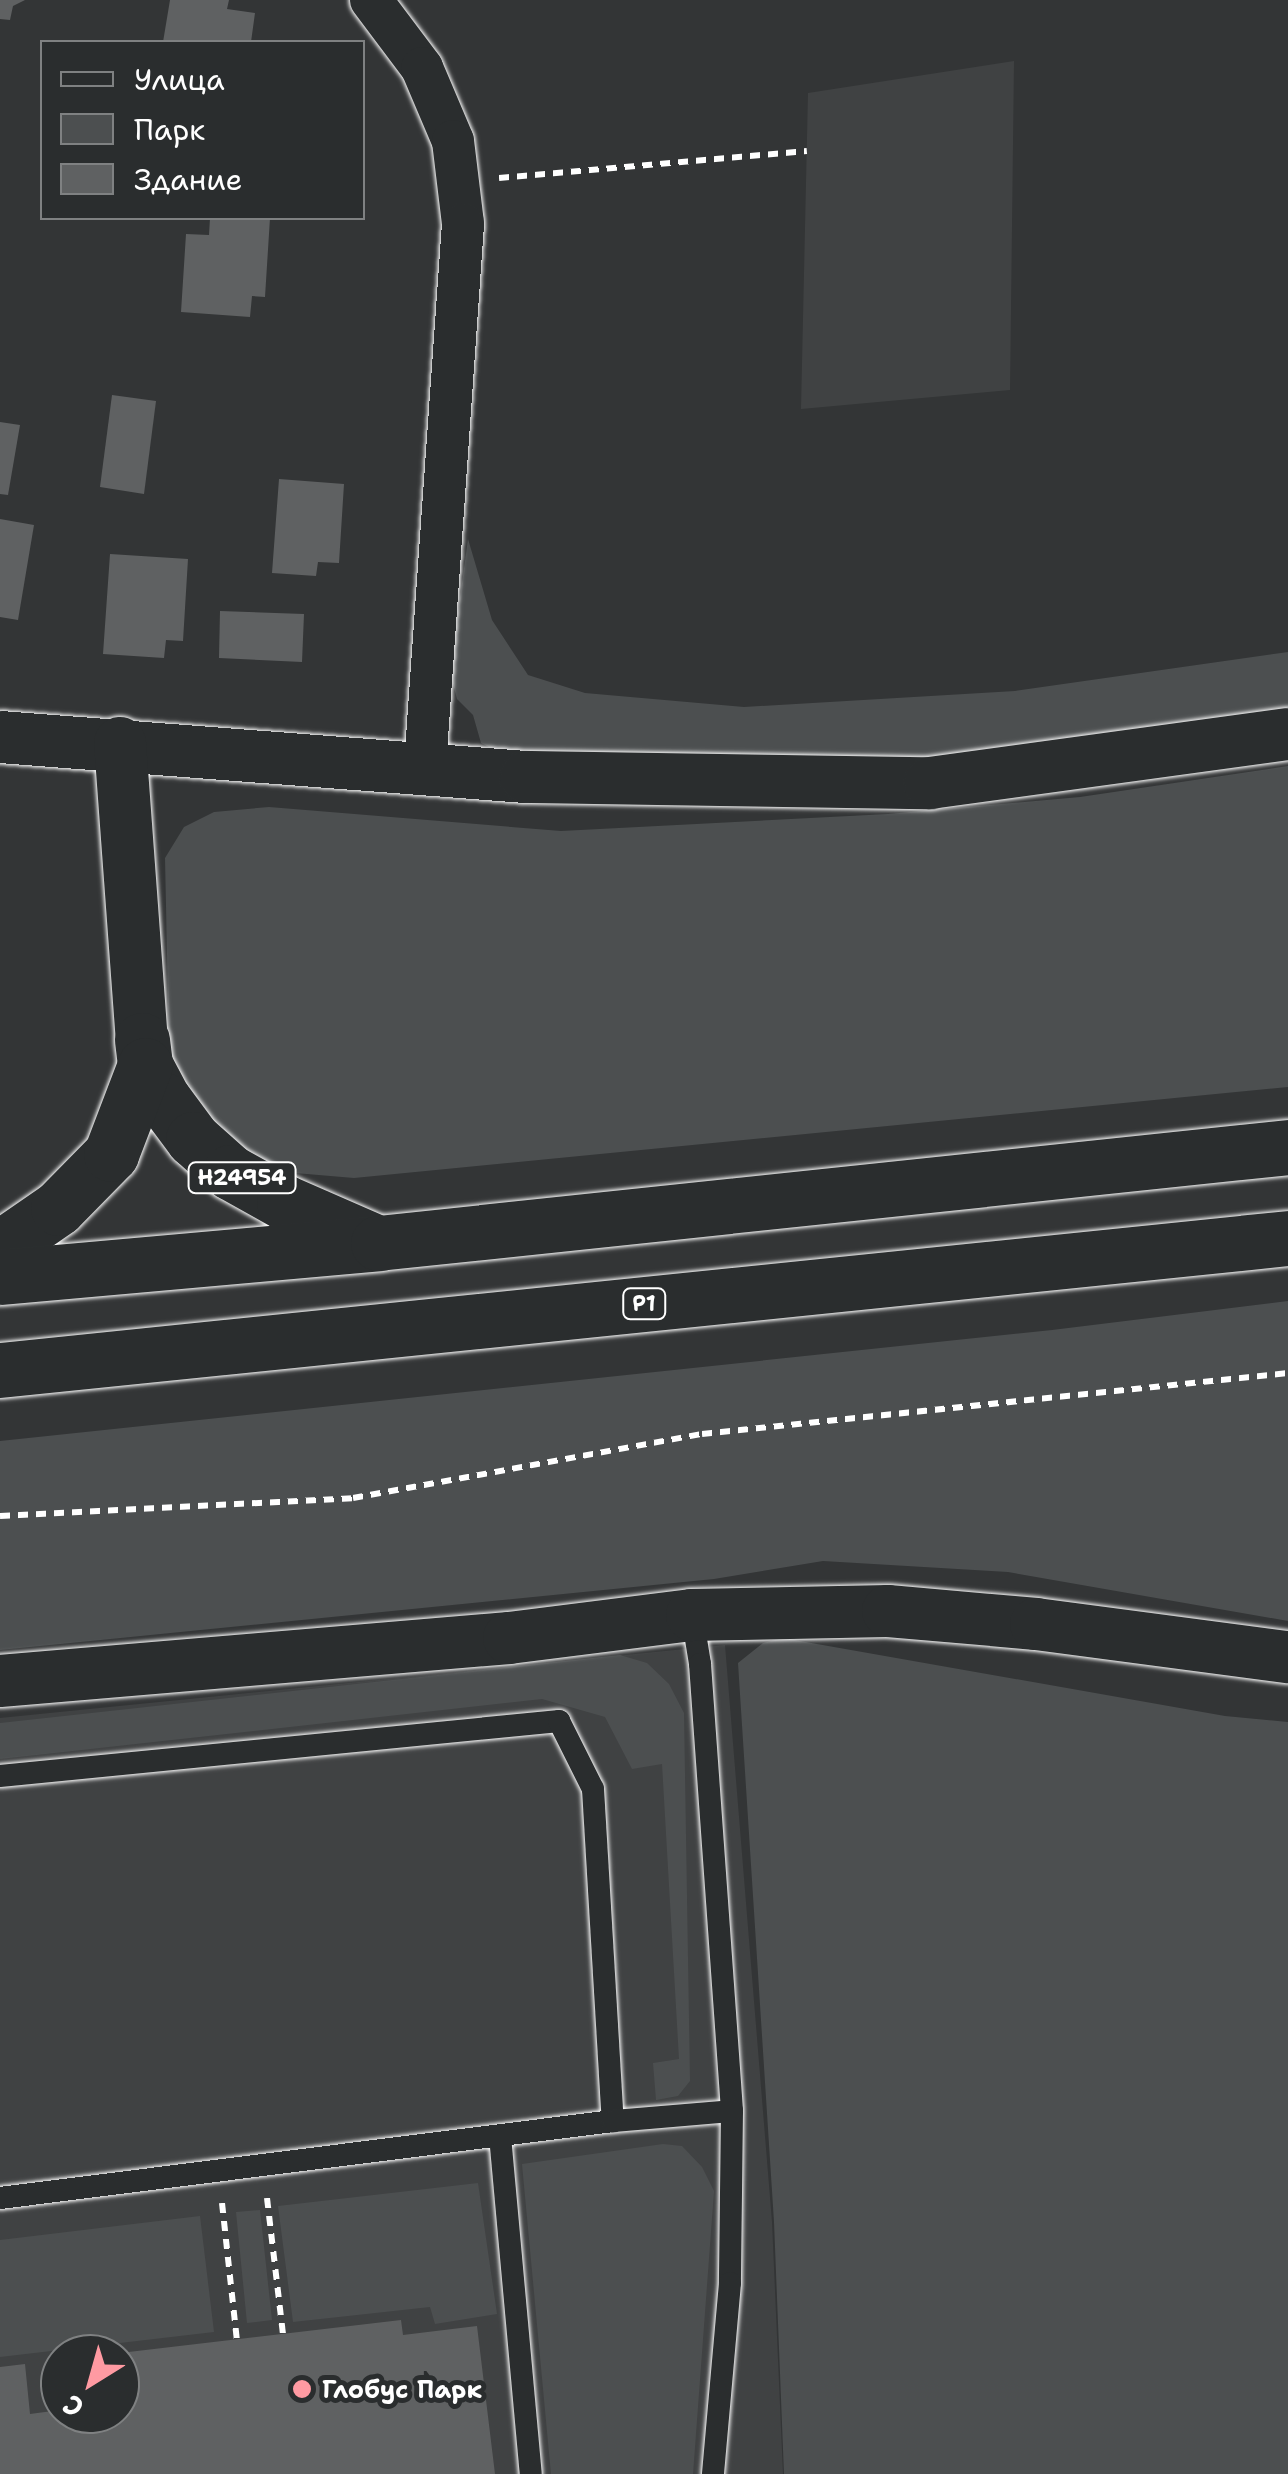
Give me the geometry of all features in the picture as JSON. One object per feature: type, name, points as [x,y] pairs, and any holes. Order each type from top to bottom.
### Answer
[{"type":"highway","name":"Н24954","points":[[144,1053],[193,1139],[230,1172],[284,1202],[378,1243]]},
{"type":"highway","name":"Н24954","points":[[0,1248],[58,1208],[110,1154],[144,1053]]},
{"type":"highway","points":[[0,1277],[378,1243],[1288,1147]]},
{"type":"highway","name":"Р1","points":[[0,1370],[1288,1238]]},
{"type":"street","points":[[371,0],[422,68],[453,140],[463,224],[426,766]]},
{"type":"street","points":[[0,736],[426,766],[526,777],[930,783],[1138,758],[1288,734]]},
{"type":"street","name":"Н24954","points":[[120,743],[144,1053]]},
{"type":"street","points":[[0,1681],[509,1638],[692,1616],[888,1611],[1036,1624],[1288,1657]]},
{"type":"lane","points":[[692,1616],[700,1664],[732,2111],[730,2283],[713,2474]]},
{"type":"lane","points":[[0,1776],[559,1720],[593,1789],[614,2122]]},
{"type":"lane","points":[[0,2198],[614,2122],[732,2111]]},
{"type":"lane","points":[[500,2136],[531,2474]]},
{"type":"path","points":[[458,182],[807,151]]},
{"type":"path","points":[[0,1516],[353,1498],[702,1434],[1288,1373]]},
{"type":"path","points":[[267,2198],[283,2334]]},
{"type":"path","points":[[222,2203],[237,2340]]},
{"type":"shaded area","points":[[1014,61],[1010,390],[801,409],[808,93]]},
{"type":"shaded area","points":[[725,1645],[772,2222],[783,2474],[0,2474],[0,1718]]},
{"type":"green space","points":[[468,539],[492,620],[528,675],[585,693],[744,707],[1015,691],[1288,652],[1288,709],[990,755],[773,763],[509,757],[481,743],[473,715],[457,699],[450,672]]},
{"type":"green space","points":[[1288,766],[1288,1087],[354,1178],[295,1173],[249,1155],[218,1133],[183,1088],[169,1050],[165,858],[184,827],[214,812],[269,807],[561,831],[888,814],[1080,797]]},
{"type":"green space","points":[[1288,1301],[1288,1621],[1008,1572],[823,1561],[714,1579],[0,1650],[0,1441],[1052,1330]]},
{"type":"green space","points":[[783,1638],[1225,1716],[1288,1722],[1288,2474],[784,2474],[774,2222],[738,1663],[763,1643]]},
{"type":"green space","points":[[620,1655],[647,1663],[669,1684],[684,1713],[690,2081],[678,2096],[656,2100],[653,2063],[679,2059],[662,1764],[632,1769],[605,1717],[542,1699],[0,1759],[0,1723]]},
{"type":"green space","points":[[663,2144],[682,2146],[702,2167],[714,2191],[693,2474],[551,2474],[522,2164]]},
{"type":"green space","points":[[478,2183],[497,2314],[435,2324],[430,2307],[293,2322],[278,2206]]},
{"type":"green space","points":[[260,2210],[272,2320],[247,2323],[236,2212]]},
{"type":"green space","points":[[200,2216],[214,2332],[140,2341],[140,2334],[40,2334],[40,2352],[0,2357],[0,2240]]},
{"type":"building","points":[[0,0],[25,0],[13,6],[10,20],[0,19]]},
{"type":"building","points":[[170,0],[229,0],[227,9],[255,13],[251,40],[163,40]]},
{"type":"building","points":[[210,220],[270,220],[265,297],[252,296],[250,317],[181,312],[186,234],[209,235]]},
{"type":"building","points":[[112,395],[156,401],[144,494],[100,487]]},
{"type":"building","points":[[0,422],[20,425],[8,495],[0,494]]},
{"type":"building","points":[[279,479],[344,484],[339,563],[318,562],[316,576],[272,573]]},
{"type":"building","points":[[0,519],[34,525],[18,620],[0,617]]},
{"type":"building","points":[[110,554],[188,559],[183,641],[166,640],[164,658],[103,654]]},
{"type":"building","points":[[220,611],[304,614],[302,662],[219,658]]},
{"type":"building","name":"Глобус Парк","points":[[401,2320],[403,2335],[477,2326],[495,2474],[0,2474],[0,2367],[25,2364],[30,2414],[40,2413],[40,2434],[140,2434],[140,2351]]},
{"type":"place","name":"Глобус Парк","points":[[302,2389]]}]
